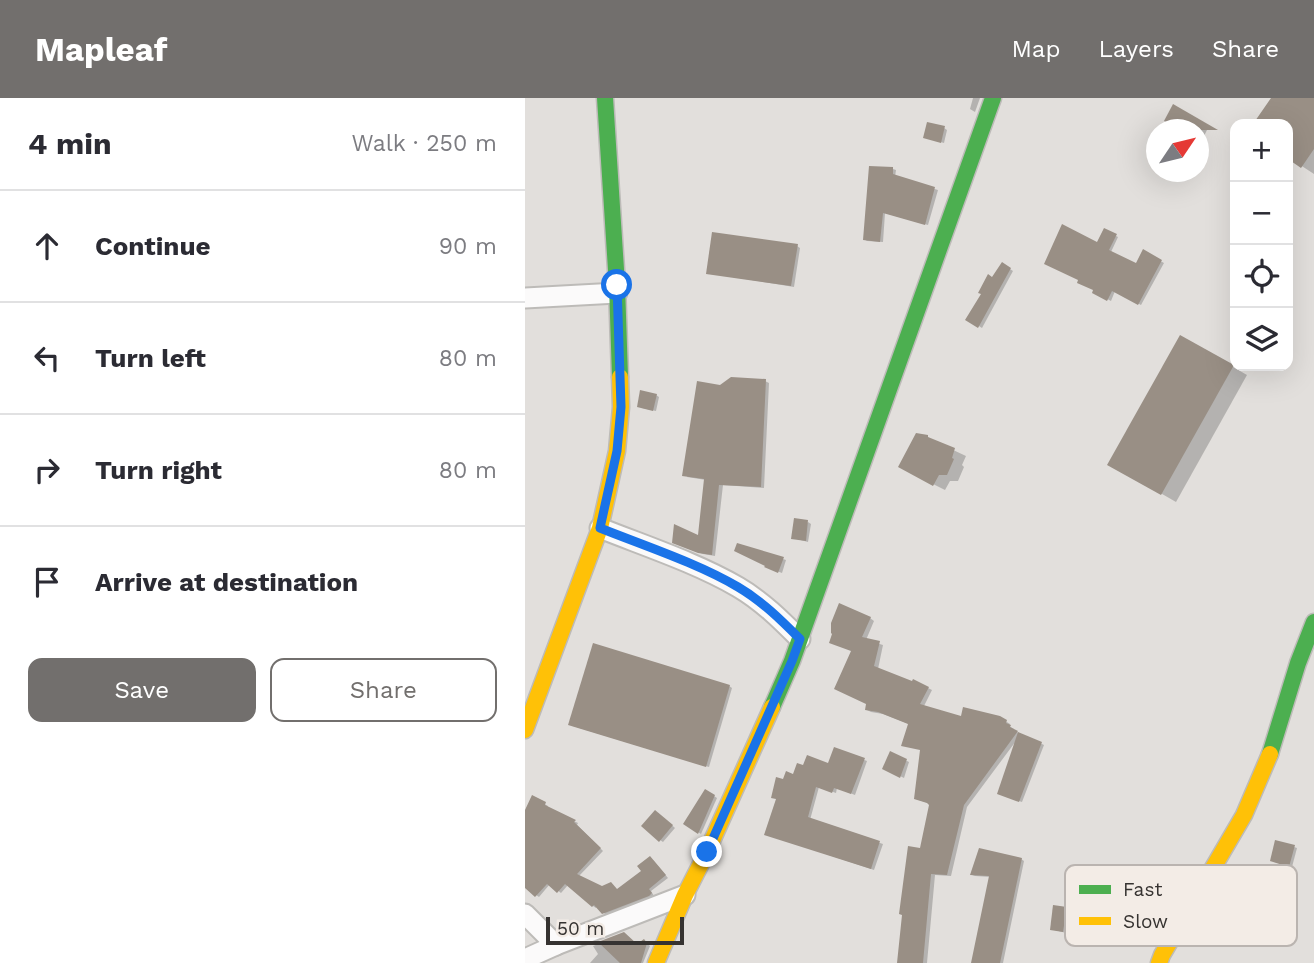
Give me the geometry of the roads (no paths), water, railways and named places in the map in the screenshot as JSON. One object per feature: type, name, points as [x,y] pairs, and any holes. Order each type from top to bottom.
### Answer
[{"type":"street","points":[[525,730],[600,528],[617,451],[621,407],[605,98]]},
{"type":"street","points":[[656,963],[792,661],[993,98]]},
{"type":"street","points":[[525,298],[617,293]]},
{"type":"street","points":[[600,528],[707,571],[739,587],[768,607],[800,639]]},
{"type":"street","points":[[1215,865],[1244,815],[1268,762],[1298,663],[1314,622]]},
{"type":"street","points":[[525,959],[685,895]]},
{"type":"street","points":[[525,914],[556,945]]},
{"type":"street","points":[[1159,963],[1169,946]]}]
